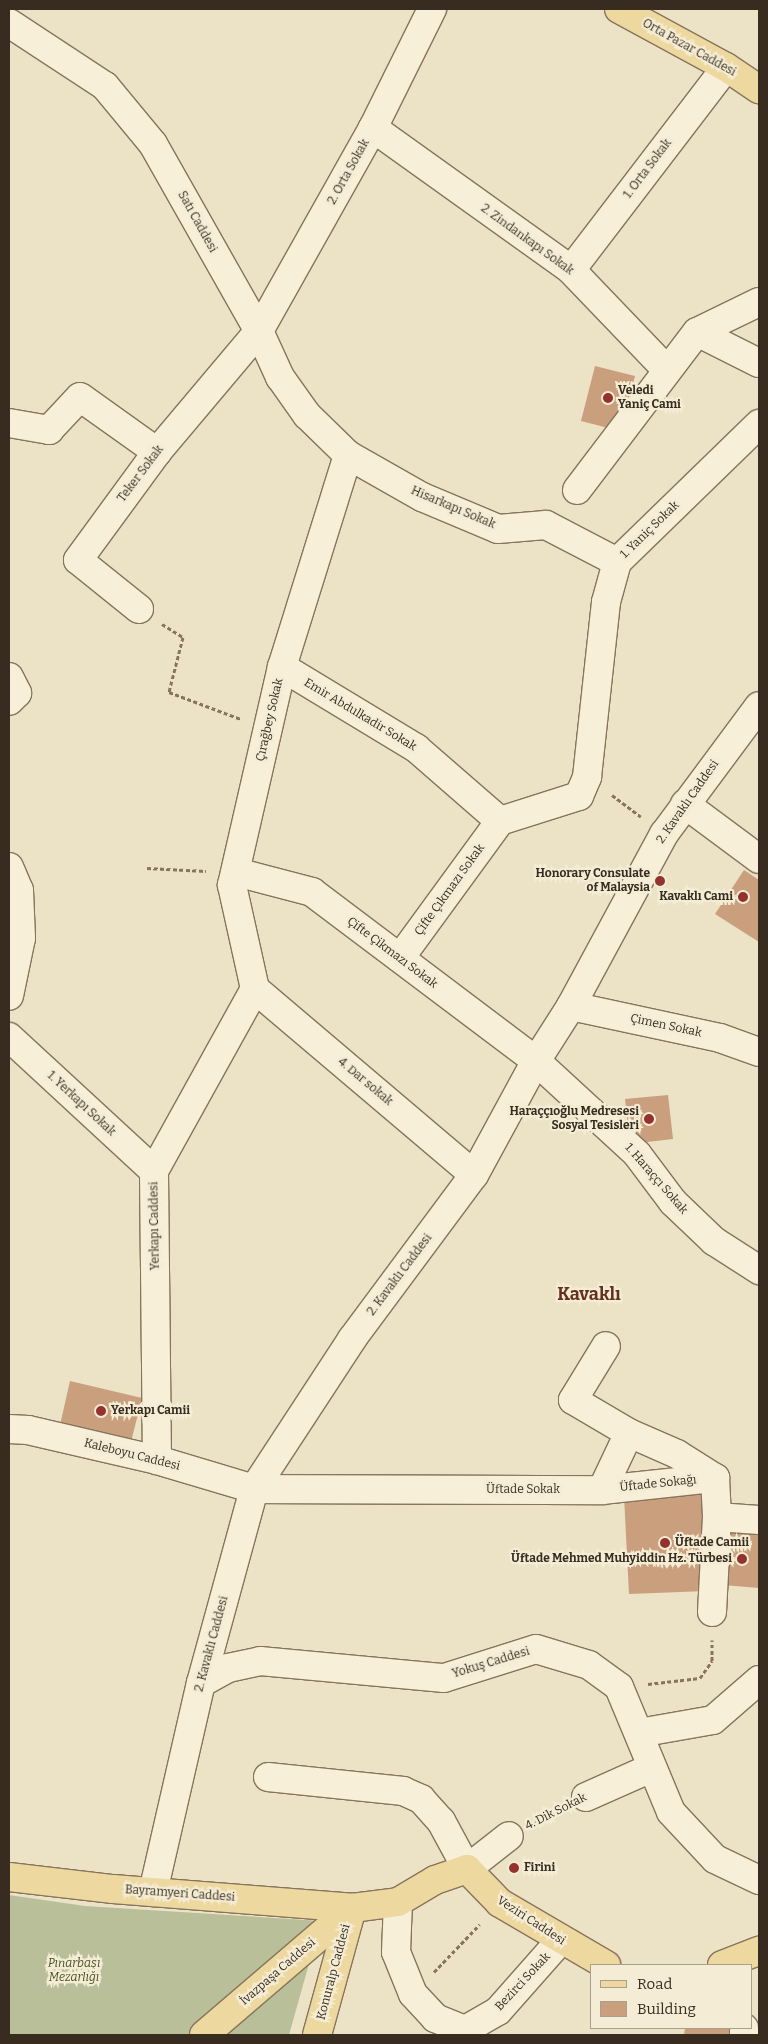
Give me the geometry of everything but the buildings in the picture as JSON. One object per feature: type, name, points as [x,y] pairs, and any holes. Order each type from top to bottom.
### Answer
[{"type":"main road","name":"Orta Pazar Caddesi","points":[[619,9],[726,67],[759,89]]},
{"type":"main road","points":[[352,1908],[398,1902],[435,1880],[468,1869]]},
{"type":"main road","name":"Veziri Caddesi","points":[[468,1869],[500,1903],[560,1941],[604,1964]]},
{"type":"main road","name":"Bayramyeri Caddesi","points":[[9,1877],[154,1892],[352,1908]]},
{"type":"main road","name":"İvazpaşa Caddesi","points":[[204,2035],[352,1908]]},
{"type":"main road","name":"Konuralp Caddesi","points":[[317,2035],[352,1908]]},
{"type":"main road","points":[[726,1964],[753,1957]]},
{"type":"street","name":"2. Orta Sokak","points":[[259,331],[373,128],[432,9]]},
{"type":"street","name":"Satı Caddesi","points":[[9,23],[105,86],[154,144],[259,331],[280,377],[307,415],[348,455]]},
{"type":"street","name":"1. Orta Sokak","points":[[571,270],[726,67]]},
{"type":"street","name":"2. Zindankapı Sokak","points":[[373,128],[571,270],[666,369]]},
{"type":"street","points":[[577,490],[666,369],[698,332],[759,302]]},
{"type":"street","name":"Teker Sokak","points":[[139,609],[78,560],[157,452],[259,331]]},
{"type":"street","points":[[698,332],[759,363]]},
{"type":"street","points":[[9,423],[49,430],[80,397],[157,452]]},
{"type":"street","name":"1. Yaniç Sokak","points":[[587,777],[606,602],[617,562],[759,424]]},
{"type":"street","name":"Hisarkapı Sokak","points":[[348,455],[422,498],[498,529],[546,526],[617,562]]},
{"type":"street","name":"Çırağbey Sokak","points":[[255,989],[232,885],[282,668],[348,455]]},
{"type":"street","name":"Emir Abdulkadir Sokak","points":[[282,668],[416,748],[500,821]]},
{"type":"street","points":[[9,678],[17,693],[9,701]]},
{"type":"street","name":"2. Kavaklı Caddesi","points":[[154,1892],[201,1683],[254,1489],[352,1339],[474,1175],[536,1061],[571,1006],[664,834],[759,706]]},
{"type":"street","points":[[500,821],[579,796],[587,777]]},
{"type":"street","points":[[685,804],[759,859]]},
{"type":"street","name":"Çifte Çıkmazı Sokak","points":[[400,958],[500,821]]},
{"type":"street","points":[[9,867],[19,890],[21,938],[10,979]]},
{"type":"street","name":"Çifte Çikmazı Sokak","points":[[236,872],[312,892],[536,1061]]},
{"type":"street","name":"Yerkapı Caddesi","points":[[158,1460],[154,1171],[255,989]]},
{"type":"street","name":"4. Dar sokak","points":[[255,989],[474,1175]]},
{"type":"street","name":"Çimen Sokak","points":[[571,1006],[720,1038],[759,1052]]},
{"type":"street","name":"1. Yerkapı Sokak","points":[[9,1037],[154,1171]]},
{"type":"street","name":"1. Haraççı Sokak","points":[[536,1061],[636,1154],[673,1202],[714,1241],[759,1270]]},
{"type":"street","points":[[602,1490],[629,1433],[574,1400],[606,1346]]},
{"type":"street","name":"Kaleboyu Caddesi","points":[[9,1429],[28,1430],[158,1460],[254,1489]]},
{"type":"street","name":"Üftade Sokağı","points":[[629,1433],[677,1454],[715,1478]]},
{"type":"street","name":"Üftade Sokağı","points":[[602,1490],[715,1478]]},
{"type":"street","name":"Üftade Sokağı","points":[[715,1478],[717,1517]]},
{"type":"street","name":"Üftade Sokak","points":[[254,1489],[602,1490]]},
{"type":"street","points":[[712,1612],[717,1517],[759,1520]]},
{"type":"street","name":"Yokuş Caddesi","points":[[201,1683],[228,1668],[260,1661],[444,1678],[536,1649],[589,1665],[619,1687],[639,1733],[651,1768],[671,1812],[715,1859],[759,1880]]},
{"type":"street","points":[[639,1733],[713,1720],[759,1680]]},
{"type":"street","name":"4. Dik Sokak","points":[[586,1797],[651,1768]]},
{"type":"street","points":[[268,1777],[402,1792],[421,1799],[442,1821],[468,1869],[509,1836]]},
{"type":"street","name":"Bezirci Sokak","points":[[398,1902],[396,1952],[413,1994],[435,2018],[465,2030],[498,2011],[560,1941]]},
{"type":"path","points":[[139,609],[183,637],[169,692],[267,728]]},
{"type":"path","points":[[587,777],[664,834]]},
{"type":"path","points":[[147,868],[236,872]]},
{"type":"path","points":[[627,1705],[634,1686],[700,1678],[712,1661],[712,1612]]},
{"type":"path","name":"4. Dik Sokak","points":[[509,1836],[586,1797]]},
{"type":"path","points":[[413,1994],[484,1920]]},
{"type":"green space","name":"Pınarbaşı Mezarlığı","points":[[9,1895],[85,1906],[321,1921],[289,2035],[9,2035]]},
{"type":"place","name":"Veledi Yaniç Cami","points":[[608,398]]},
{"type":"place","name":"Honorary Consulate of Malaysia","points":[[660,881]]},
{"type":"place","name":"Kavaklı Cami","points":[[743,897]]},
{"type":"place","name":"Haraççıoğlu Medresesi Sosyal Tesisleri","points":[[649,1119]]},
{"type":"place","name":"Yerkapı Camii","points":[[101,1411]]},
{"type":"place","name":"Üftade Camii","points":[[665,1543]]},
{"type":"place","name":"Üftade Mehmed Muhyiddin Hz. Türbesi","points":[[742,1559]]},
{"type":"place","name":"Firini","points":[[514,1868]]},
{"type":"district","name":"Kavaklı","points":[[589,1294]]}]
